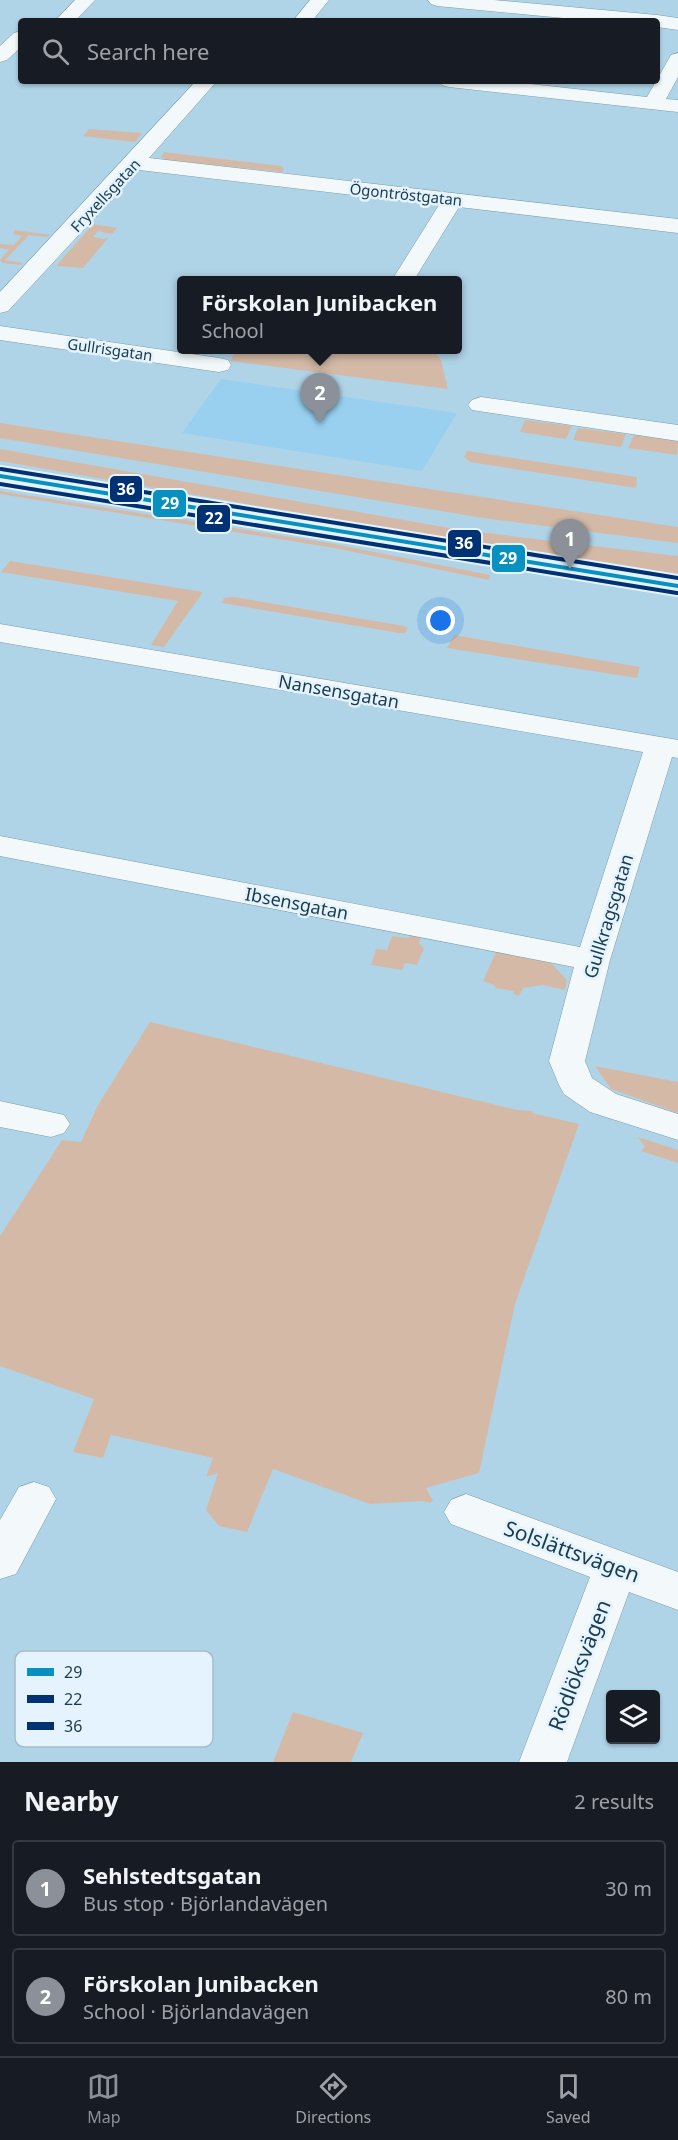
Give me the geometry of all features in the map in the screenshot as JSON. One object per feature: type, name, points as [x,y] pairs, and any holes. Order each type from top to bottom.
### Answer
[{"type":"street","points":[[67,18],[86,0]]},
{"type":"street","points":[[305,18],[320,0]]},
{"type":"street","points":[[437,0],[544,16],[587,18]]},
{"type":"street","points":[[660,21],[678,24]]},
{"type":"street","points":[[0,34],[18,37]]},
{"type":"street","points":[[0,56],[18,40]]},
{"type":"street","points":[[654,103],[678,59]]},
{"type":"street","name":"Fryxellsgatan","points":[[0,306],[134,164],[204,84]]},
{"type":"street","points":[[498,84],[678,106]]},
{"type":"street","name":"Ögontröstgatan","points":[[134,164],[678,226]]},
{"type":"street","points":[[406,276],[453,200]]},
{"type":"street","name":"Gullrisgatan","points":[[0,333],[219,365]]},
{"type":"street","points":[[481,405],[678,433]]},
{"type":"street","points":[[0,476],[678,586]]},
{"type":"street","name":"Nansensgatan","points":[[0,633],[669,748]]},
{"type":"street","name":"Gullkragsgatan","points":[[669,748],[593,960],[567,1061],[577,1085],[603,1103],[678,1127]]},
{"type":"street","name":"Ibsensgatan","points":[[0,846],[593,960]]},
{"type":"street","points":[[0,1114],[51,1124]]},
{"type":"street","points":[[0,1561],[34,1499]]},
{"type":"street","name":"Solslättsvägen","points":[[466,1512],[678,1591]]},
{"type":"street","name":"Rödlöksvägen","points":[[543,1762],[616,1568]]},
{"type":"shaded area","points":[[89,129],[142,133],[135,142],[83,136]]},
{"type":"shaded area","points":[[164,152],[282,166],[284,170],[282,172],[167,160],[161,157]]},
{"type":"shaded area","points":[[93,224],[117,228],[112,234],[98,231],[93,237],[104,239],[109,237],[83,268],[56,266]]},
{"type":"shaded area","points":[[15,230],[50,235],[47,237],[29,235],[5,260],[23,263],[21,265],[3,263],[0,260],[9,250],[0,248],[0,244],[14,245],[22,236],[13,234]]},
{"type":"shaded area","points":[[234,354],[436,354],[441,360],[448,389],[230,361]]},
{"type":"shaded area","points":[[221,379],[457,413],[422,471],[182,433]]},
{"type":"shaded area","points":[[525,420],[572,426],[566,439],[520,432]]},
{"type":"shaded area","points":[[0,423],[678,527],[678,543],[483,518],[0,438]]},
{"type":"shaded area","points":[[578,428],[626,434],[621,447],[573,440]]},
{"type":"shaded area","points":[[634,435],[678,441],[677,455],[628,448]]},
{"type":"shaded area","points":[[0,449],[461,530],[678,556],[678,574],[444,538],[0,461]]},
{"type":"shaded area","points":[[467,451],[637,477],[636,488],[470,462],[464,457]]},
{"type":"shaded area","points":[[0,491],[329,543],[490,575],[489,580],[334,548],[0,494]]},
{"type":"shaded area","points":[[10,561],[203,592],[164,647],[151,645],[178,601],[1,572]]},
{"type":"shaded area","points":[[234,597],[408,628],[405,633],[399,633],[222,603],[224,598]]},
{"type":"shaded area","points":[[454,635],[640,667],[637,678],[447,648]]},
{"type":"shaded area","points":[[411,934],[421,937],[419,943],[424,948],[417,965],[405,963],[402,970],[371,965],[376,949],[387,950],[392,936],[409,938]]},
{"type":"shaded area","points":[[496,952],[550,962],[567,980],[565,990],[543,985],[523,988],[519,996],[513,991],[496,988],[483,981]]},
{"type":"shaded area","points":[[150,1022],[579,1124],[515,1304],[479,1473],[426,1488],[433,1501],[430,1503],[423,1501],[370,1504],[273,1469],[247,1532],[219,1526],[206,1510],[218,1473],[206,1477],[213,1458],[111,1435],[103,1458],[73,1452],[94,1399],[0,1366],[0,1236],[62,1140],[81,1142],[98,1105]]},
{"type":"shaded area","points":[[595,1066],[678,1082],[678,1113],[611,1089]]},
{"type":"shaded area","points":[[638,1137],[678,1150],[678,1163],[641,1151],[645,1147]]},
{"type":"shaded area","points":[[293,1712],[363,1733],[351,1762],[273,1762]]},
{"type":"transit line","name":"36","points":[[1,469],[678,578]]},
{"type":"transit line","name":"29","points":[[0,476],[678,586]]},
{"type":"transit line","name":"22","points":[[0,484],[677,593]]},
{"type":"place","name":"Förskolan Junibacken","points":[[320,423]]},
{"type":"place","name":"Sehlstedtsgatan","points":[[570,569]]}]
